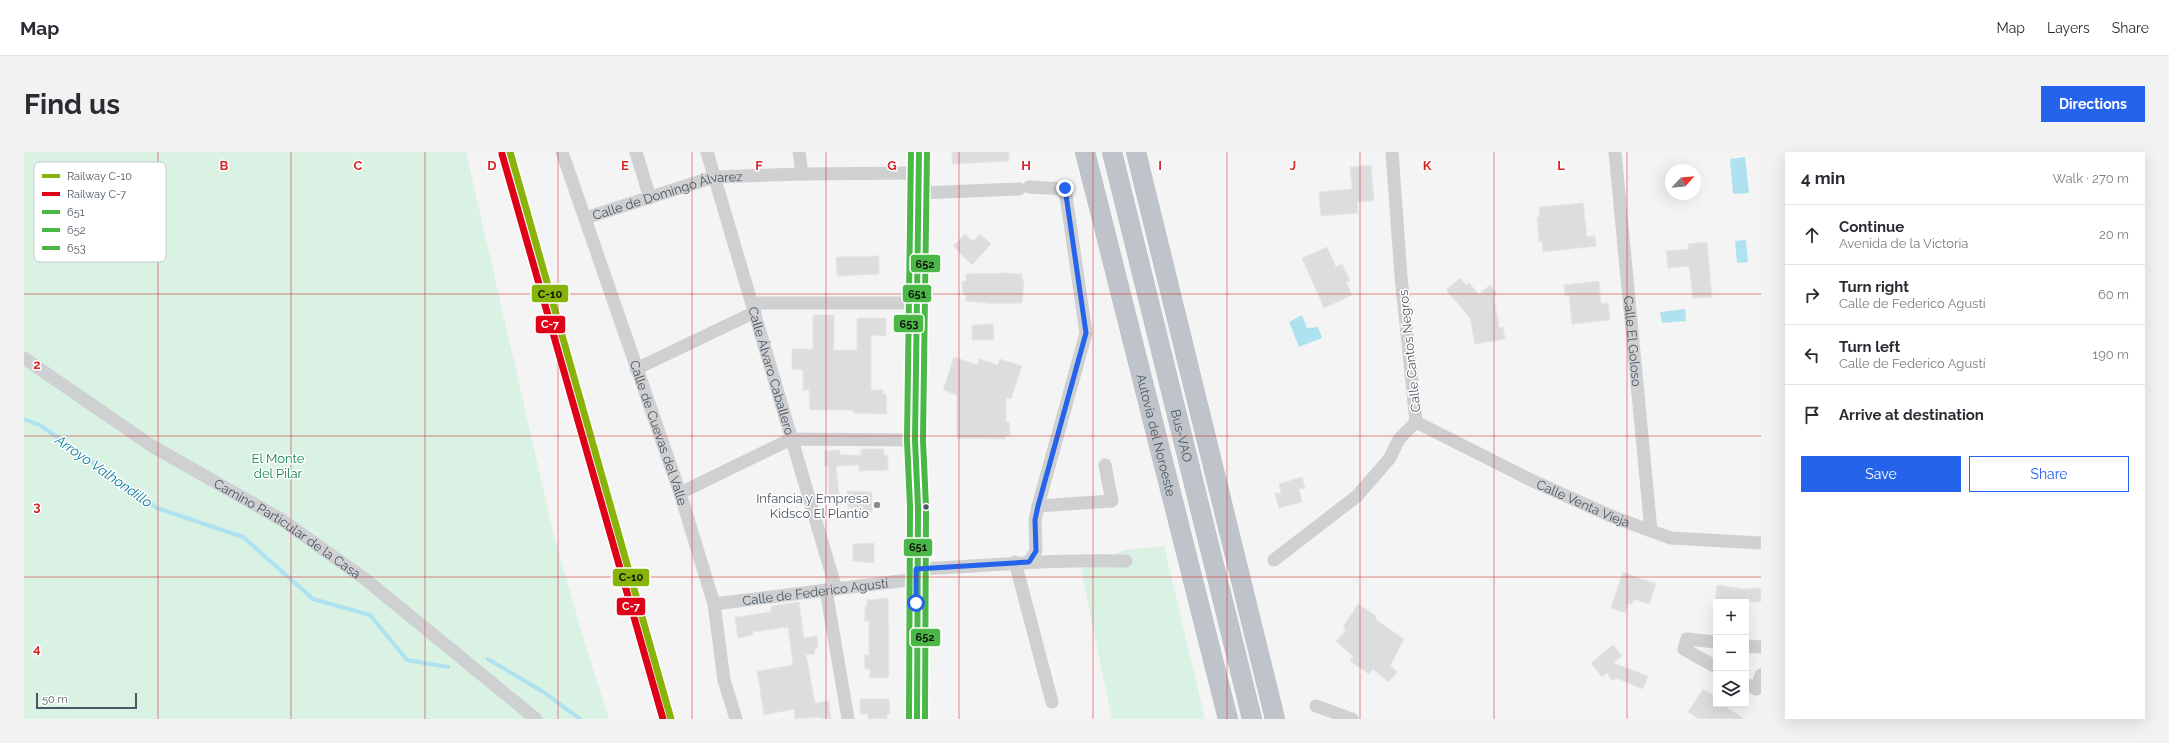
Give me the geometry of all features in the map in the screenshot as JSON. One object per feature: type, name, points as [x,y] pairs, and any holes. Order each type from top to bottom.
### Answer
[{"type":"highway","name":"Autovía del Noroeste","points":[[1085,152],[1228,719]]},
{"type":"highway","name":"Bus-VAO","points":[[1111,152],[1252,719]]},
{"type":"highway","points":[[1136,152],[1275,719]]},
{"type":"street","name":"Calle de Cuevas del Valle","points":[[562,152],[680,494],[714,604],[724,680],[736,719]]},
{"type":"street","points":[[636,152],[650,198]]},
{"type":"street","name":"Calle Álvaro Caballero","points":[[707,152],[791,439],[831,590],[848,719]]},
{"type":"street","points":[[799,152],[802,174]]},
{"type":"street","points":[[917,719],[916,574],[918,507],[915,440],[920,193],[919,152]]},
{"type":"street","name":"Calle Cantos Negros","points":[[1274,560],[1357,496],[1390,458],[1399,439],[1416,422],[1392,152]]},
{"type":"street","name":"Calle El Goloso","points":[[1615,152],[1651,531]]},
{"type":"street","name":"Calle de Domingo Álvarez","points":[[585,218],[714,177],[802,174],[919,173]]},
{"type":"street","points":[[920,193],[1024,188],[1065,188],[1086,333],[1038,506],[1035,520],[1036,551],[1029,562]]},
{"type":"street","points":[[636,369],[753,307],[918,303]]},
{"type":"street","name":"Camino Particular de la Casa","points":[[24,358],[152,446],[282,520],[365,579],[536,719]]},
{"type":"street","name":"Calle Venta Vieja","points":[[1416,422],[1533,481],[1611,516],[1651,531],[1671,538],[1761,543]]},
{"type":"street","points":[[680,494],[791,439],[915,440]]},
{"type":"street","points":[[1038,506],[1112,501],[1105,465]]},
{"type":"street","name":"Calle de Federico Agustí","points":[[714,604],[831,590],[916,574],[1015,562],[1084,560],[1126,561]]},
{"type":"street","points":[[1015,562],[1052,702]]},
{"type":"street","points":[[1713,642],[1687,639],[1684,649],[1713,665]]},
{"type":"street","points":[[1749,646],[1761,647]]},
{"type":"street","points":[[1754,690],[1761,675]]},
{"type":"street","points":[[1316,706],[1352,719]]},
{"type":"green space","name":"El Monte del Pilar","points":[[24,152],[466,152],[554,536],[585,644],[609,719],[24,719]]},
{"type":"green space","points":[[1164,546],[1205,719],[1112,719],[1081,570],[1124,550]]},
{"type":"water","points":[[1745,157],[1749,193],[1733,194],[1730,159]]},
{"type":"water","points":[[1746,240],[1748,262],[1737,263],[1735,241]]},
{"type":"water","points":[[1685,309],[1686,321],[1662,323],[1660,312]]},
{"type":"water","points":[[1302,315],[1307,328],[1318,327],[1322,338],[1299,347],[1289,322]]},
{"type":"building","points":[[952,152],[1009,152],[1009,161],[952,164]]},
{"type":"building","points":[[1371,165],[1374,201],[1357,202],[1358,213],[1321,216],[1319,192],[1352,189],[1350,167]]},
{"type":"building","points":[[1583,203],[1587,237],[1595,236],[1596,246],[1543,252],[1542,241],[1539,242],[1537,217],[1540,217],[1539,207]]},
{"type":"building","points":[[965,234],[973,241],[980,234],[991,244],[972,265],[953,246]]},
{"type":"building","points":[[1707,242],[1712,297],[1693,298],[1689,266],[1668,268],[1666,251],[1689,249],[1688,244]]},
{"type":"building","points":[[1327,247],[1336,267],[1342,264],[1350,281],[1346,282],[1352,295],[1324,308],[1302,258]]},
{"type":"building","points":[[879,256],[879,274],[837,276],[836,257]]},
{"type":"building","points":[[966,274],[1022,274],[1022,280],[1024,280],[1022,303],[999,304],[966,301],[966,295],[963,295],[962,281],[966,281]]},
{"type":"building","points":[[1460,278],[1466,285],[1469,283],[1479,294],[1490,285],[1497,294],[1494,297],[1499,328],[1503,327],[1505,339],[1475,344],[1470,318],[1446,290]]},
{"type":"building","points":[[1599,281],[1601,304],[1608,303],[1610,320],[1572,324],[1569,295],[1565,296],[1564,285]]},
{"type":"building","points":[[834,315],[834,350],[857,350],[857,318],[886,318],[886,336],[871,335],[871,390],[883,390],[883,394],[886,394],[887,414],[853,413],[853,410],[810,410],[809,390],[803,390],[803,370],[792,369],[792,349],[813,349],[813,316]]},
{"type":"building","points":[[993,324],[994,340],[972,340],[972,325]]},
{"type":"building","points":[[954,357],[977,365],[979,359],[998,365],[1000,359],[1022,366],[1011,399],[1006,397],[1006,422],[1009,422],[1010,436],[1005,436],[1005,439],[957,438],[957,395],[943,390]]},
{"type":"building","points":[[861,449],[884,449],[884,455],[888,455],[888,470],[859,471],[859,465],[836,466],[839,494],[829,495],[828,466],[825,466],[824,451],[840,450],[840,455],[861,455]]},
{"type":"building","points":[[1302,477],[1305,488],[1299,489],[1302,502],[1279,508],[1275,493],[1281,493],[1279,484]]},
{"type":"building","points":[[847,491],[872,492],[872,512],[854,512],[854,508],[848,508]]},
{"type":"building","points":[[874,543],[874,563],[853,561],[853,544]]},
{"type":"building","points":[[1623,572],[1656,584],[1649,604],[1634,599],[1632,604],[1628,603],[1625,613],[1611,608]]},
{"type":"building","points":[[1717,585],[1744,589],[1761,588],[1761,602],[1749,602],[1749,599],[1715,599]]},
{"type":"building","points":[[888,598],[888,678],[870,678],[870,669],[865,669],[864,655],[869,655],[869,621],[865,621],[865,607],[867,607],[867,600]]},
{"type":"building","points":[[799,602],[804,638],[817,636],[818,648],[814,649],[815,654],[806,655],[815,703],[829,701],[831,719],[821,719],[820,717],[795,719],[794,709],[764,715],[757,671],[793,665],[788,627],[752,632],[753,635],[738,638],[735,617],[771,612],[771,606]]},
{"type":"building","points":[[1358,604],[1376,616],[1375,619],[1404,639],[1390,666],[1397,672],[1389,682],[1373,669],[1369,674],[1350,661],[1353,656],[1336,641],[1346,630],[1343,627]]},
{"type":"building","points":[[1613,645],[1622,656],[1613,663],[1648,676],[1643,689],[1616,678],[1612,681],[1607,673],[1602,677],[1591,663]]},
{"type":"building","points":[[1703,689],[1713,695],[1713,707],[1726,707],[1745,719],[1699,719],[1688,712]]},
{"type":"building","points":[[860,699],[889,699],[890,714],[887,714],[887,719],[868,719],[868,714],[860,714]]},
{"type":"waterway","name":"Arroyo Valhondillo","points":[[24,419],[40,425],[157,508],[243,537],[313,599],[370,615],[407,660],[448,667]]},
{"type":"waterway","name":"Arroyo Valhondillo","points":[[488,659],[545,693],[580,719]]},
{"type":"rail line","name":"C-10","points":[[510,152],[671,719]]},
{"type":"rail line","name":"C-7","points":[[502,154],[663,719]]},
{"type":"transit line","name":"653","points":[[909,719],[910,507],[907,440],[911,152]]},
{"type":"transit line","name":"651","points":[[917,719],[918,507],[915,440],[919,152]]},
{"type":"transit line","name":"652","points":[[925,719],[926,507],[923,440],[927,152]]},
{"type":"place","name":"Infancia y Empresa Kidsco El Plantío","points":[[877,505]]},
{"type":"route","points":[[916,603],[916,569],[980,567],[1015,562],[1029,562],[1036,551],[1035,520],[1038,506],[1086,333],[1065,188]]}]
